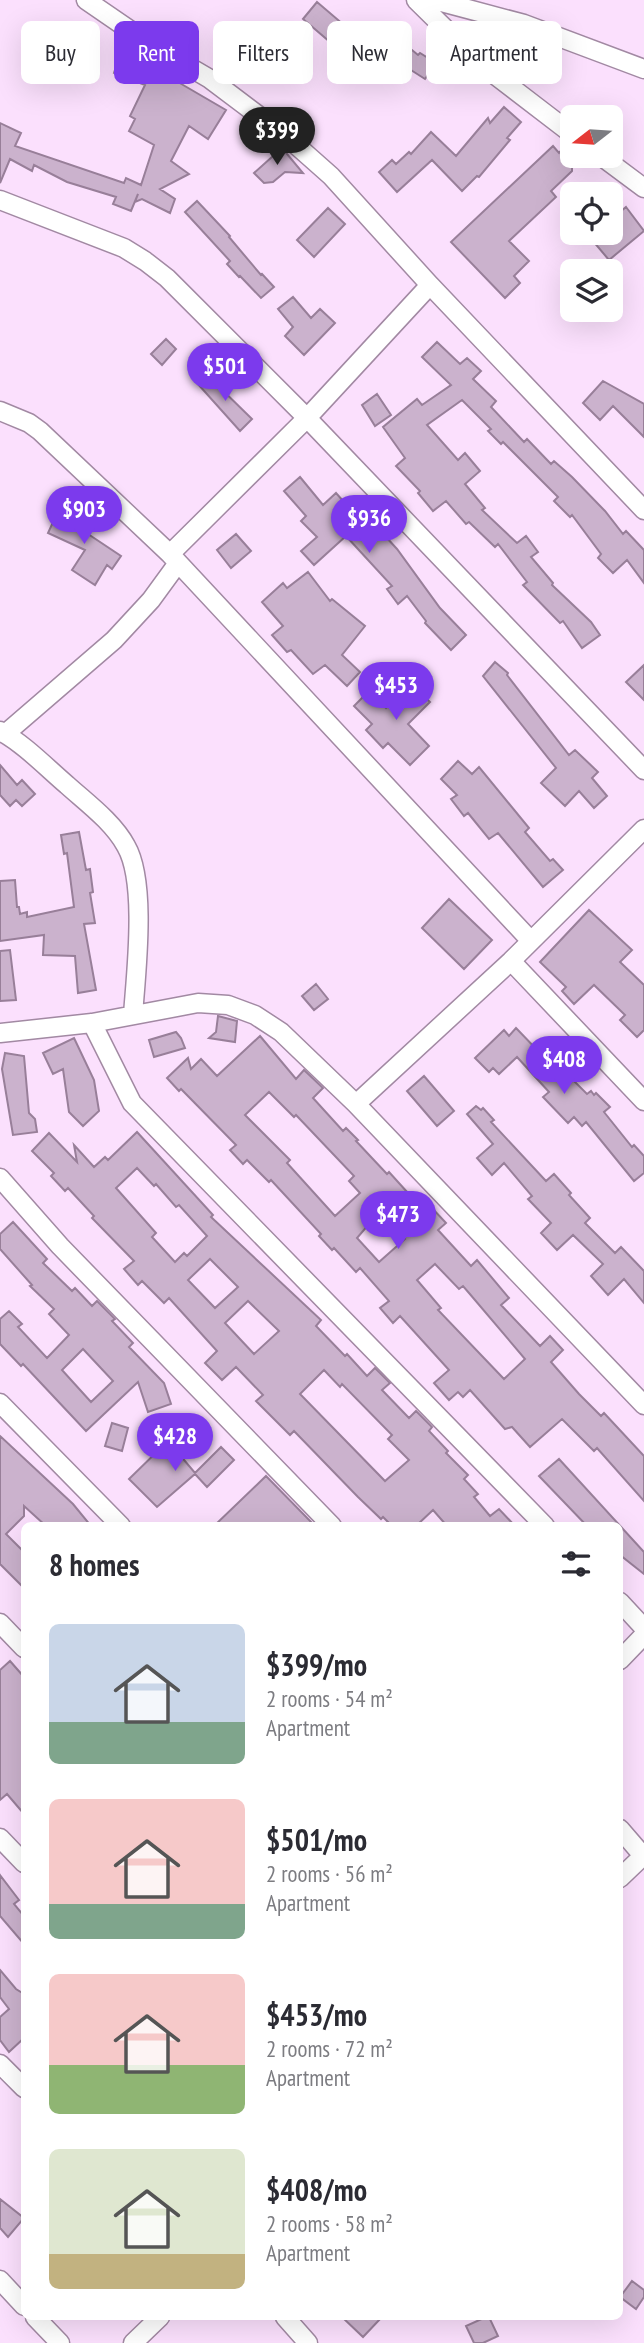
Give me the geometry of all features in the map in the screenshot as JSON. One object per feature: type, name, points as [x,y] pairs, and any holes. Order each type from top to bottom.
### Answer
[{"type":"street","points":[[86,0],[150,44],[210,79],[287,137],[331,176],[430,285],[644,510]]},
{"type":"street","points":[[416,0],[482,65],[560,125]]},
{"type":"street","points":[[434,0],[524,24],[644,69]]},
{"type":"street","points":[[617,168],[644,188]]},
{"type":"street","points":[[0,200],[124,248],[167,278],[307,418],[644,769]]},
{"type":"street","points":[[132,1015],[139,936],[132,859],[117,834],[77,794],[3,733],[124,630],[151,600],[174,558],[430,285]]},
{"type":"street","points":[[0,411],[29,423],[40,431],[174,558],[531,941]]},
{"type":"street","points":[[356,1104],[511,961],[644,829]]},
{"type":"street","points":[[511,961],[644,1101]]},
{"type":"street","points":[[0,1033],[92,1023],[198,1003],[229,1005],[255,1015],[281,1032],[356,1104],[644,1405]]},
{"type":"street","points":[[92,1023],[132,1103],[541,1522]]},
{"type":"street","points":[[0,1178],[60,1246],[328,1522]]},
{"type":"street","points":[[0,1403],[117,1522]]},
{"type":"street","points":[[623,1605],[644,1628]]},
{"type":"street","points":[[0,1623],[21,1645]]},
{"type":"street","points":[[623,1658],[644,1635]]},
{"type":"street","points":[[623,1833],[643,1857],[623,1875]]},
{"type":"street","points":[[0,1838],[21,1860]]},
{"type":"street","points":[[0,2064],[21,2085]]},
{"type":"street","points":[[0,2280],[21,2303]]},
{"type":"street","points":[[38,2320],[60,2343]]},
{"type":"street","points":[[132,2343],[157,2320]]},
{"type":"street","points":[[288,2320],[308,2343]]},
{"type":"building","points":[[317,2],[339,21],[327,21],[327,39],[313,28],[313,21],[303,19]]},
{"type":"building","points":[[412,50],[426,57],[425,79],[412,71]]},
{"type":"building","points":[[142,84],[181,84],[226,110],[208,139],[189,126],[171,161],[189,174],[160,189],[175,199],[170,213],[142,199],[135,202],[138,194],[131,211],[113,204],[116,197],[67,182],[34,165],[32,171],[10,159],[0,183],[0,123],[21,133],[15,146],[124,183],[126,178],[141,185],[154,145],[129,131],[135,119],[130,116],[145,85]]},
{"type":"building","points":[[504,107],[521,122],[507,138],[510,140],[479,177],[462,191],[432,160],[397,192],[379,172],[392,160],[396,164],[409,152],[411,154],[431,132],[456,156],[488,118],[490,123]]},
{"type":"building","points":[[553,146],[559,153],[560,168],[572,168],[572,171],[551,191],[556,197],[509,241],[529,261],[514,276],[520,283],[505,298],[451,242]]},
{"type":"building","points":[[282,148],[303,173],[285,172],[273,182],[264,183],[254,173]]},
{"type":"building","points":[[197,201],[274,287],[261,298],[227,264],[230,261],[185,212]]},
{"type":"building","points":[[626,207],[644,231],[608,259],[596,245],[623,245],[623,210]]},
{"type":"building","points":[[328,208],[345,224],[314,257],[297,240]]},
{"type":"building","points":[[293,297],[311,318],[320,309],[335,323],[304,355],[285,336],[293,327],[278,309]]},
{"type":"building","points":[[166,339],[176,349],[162,365],[151,354]]},
{"type":"building","points":[[437,342],[460,364],[467,358],[481,371],[473,379],[496,401],[491,407],[524,442],[527,439],[551,464],[554,461],[572,477],[623,534],[626,531],[644,550],[644,583],[627,560],[613,573],[598,558],[601,554],[572,515],[570,517],[554,501],[558,497],[503,442],[501,444],[488,431],[491,429],[462,400],[427,425],[458,460],[465,453],[480,471],[465,484],[485,508],[482,510],[517,543],[526,536],[538,552],[531,557],[552,585],[591,622],[600,635],[582,648],[563,621],[560,623],[523,585],[527,582],[498,544],[495,547],[469,522],[466,524],[446,501],[433,511],[418,493],[420,491],[396,466],[405,458],[383,427],[417,399],[422,405],[451,385],[422,357]]},
{"type":"building","points":[[206,374],[252,419],[240,431],[197,383]]},
{"type":"building","points":[[603,381],[644,404],[644,437],[613,406],[600,420],[583,403]]},
{"type":"building","points":[[377,394],[391,415],[375,426],[362,405]]},
{"type":"building","points":[[300,477],[323,505],[336,493],[368,529],[374,524],[397,549],[440,608],[466,635],[451,650],[425,623],[407,596],[398,604],[387,589],[392,586],[346,536],[314,565],[301,551],[317,537],[301,521],[306,516],[284,491]]},
{"type":"building","points":[[61,505],[78,513],[73,524],[121,556],[112,569],[107,565],[95,585],[72,570],[85,550],[48,533]]},
{"type":"building","points":[[236,534],[251,551],[231,568],[217,550]]},
{"type":"building","points":[[308,572],[330,601],[332,599],[365,626],[342,655],[360,672],[347,686],[325,665],[313,674],[291,650],[287,652],[272,635],[283,626],[262,602],[283,583],[287,588]]},
{"type":"building","points":[[495,662],[508,673],[569,755],[575,750],[598,772],[592,778],[607,796],[594,808],[579,791],[565,806],[541,783],[556,768],[483,676]]},
{"type":"building","points":[[644,665],[644,700],[626,682]]},
{"type":"building","points":[[410,683],[430,702],[408,724],[429,746],[410,765],[388,743],[383,748],[366,730],[372,724],[354,706],[369,691],[386,708]]},
{"type":"building","points":[[458,761],[472,774],[479,767],[529,828],[525,832],[550,861],[553,859],[563,870],[543,887],[498,833],[489,839],[468,813],[464,816],[451,799],[457,795],[441,779]]},
{"type":"building","points":[[0,765],[17,785],[22,780],[35,794],[22,806],[16,800],[10,806],[0,795]]},
{"type":"building","points":[[79,832],[86,870],[90,869],[93,892],[90,893],[95,923],[84,924],[96,990],[78,993],[75,956],[43,955],[44,935],[0,941],[0,881],[15,880],[17,907],[20,914],[27,912],[27,917],[74,907],[67,853],[64,854],[61,835]]},
{"type":"building","points":[[449,899],[492,940],[464,969],[422,928]]},
{"type":"building","points":[[589,910],[632,950],[620,962],[644,985],[644,1030],[637,1037],[620,1020],[625,1015],[594,985],[574,1004],[562,991],[566,987],[540,962]]},
{"type":"building","points":[[10,950],[16,1000],[0,1001],[0,951]]},
{"type":"building","points":[[316,984],[328,999],[314,1010],[302,996]]},
{"type":"building","points":[[218,1016],[237,1021],[235,1042],[209,1038],[216,1032]]},
{"type":"building","points":[[516,1028],[563,1077],[567,1074],[587,1094],[591,1091],[594,1095],[596,1093],[610,1107],[604,1112],[632,1147],[634,1145],[644,1156],[644,1173],[634,1181],[586,1122],[582,1126],[574,1117],[568,1123],[543,1097],[549,1092],[517,1057],[499,1074],[493,1068],[489,1072],[475,1058],[504,1030],[509,1036]]},
{"type":"building","points":[[176,1032],[185,1048],[154,1057],[149,1040]]},
{"type":"building","points":[[260,1036],[296,1079],[304,1070],[323,1088],[313,1098],[343,1131],[346,1128],[358,1140],[356,1141],[427,1214],[433,1209],[446,1223],[438,1230],[471,1266],[477,1260],[509,1298],[501,1305],[540,1346],[550,1336],[563,1350],[551,1362],[579,1394],[601,1416],[604,1413],[644,1456],[644,1501],[597,1448],[594,1451],[562,1419],[530,1447],[512,1427],[505,1429],[470,1390],[463,1397],[458,1392],[449,1400],[434,1383],[449,1370],[400,1316],[393,1323],[380,1308],[389,1301],[360,1268],[356,1272],[334,1248],[332,1250],[319,1236],[321,1234],[271,1180],[269,1182],[247,1160],[243,1164],[230,1150],[236,1145],[167,1078],[188,1058],[191,1069],[201,1059],[217,1076]],"holes":[[[269,1092],[294,1117],[296,1115],[354,1176],[349,1181],[360,1193],[335,1216],[287,1163],[290,1160],[245,1115]],[[380,1211],[405,1239],[379,1262],[357,1238]],[[435,1264],[459,1289],[463,1286],[525,1359],[504,1379],[438,1310],[441,1308],[417,1280]]]},
{"type":"building","points":[[74,1038],[94,1080],[99,1111],[83,1126],[69,1112],[63,1069],[53,1074],[43,1053]]},
{"type":"building","points":[[5,1053],[24,1056],[29,1113],[35,1119],[37,1132],[13,1135],[2,1069]]},
{"type":"building","points":[[424,1076],[454,1111],[437,1126],[407,1091]]},
{"type":"building","points":[[476,1106],[481,1110],[483,1108],[494,1120],[491,1122],[546,1181],[554,1174],[590,1218],[585,1223],[615,1253],[621,1247],[644,1271],[644,1303],[624,1279],[608,1295],[591,1276],[603,1264],[573,1235],[557,1250],[541,1233],[551,1223],[528,1199],[532,1196],[504,1163],[492,1175],[477,1158],[493,1144],[467,1114]]},
{"type":"building","points":[[137,1132],[213,1215],[211,1217],[321,1320],[316,1326],[345,1356],[347,1354],[367,1376],[375,1368],[390,1383],[382,1390],[409,1418],[416,1411],[432,1427],[429,1431],[468,1475],[464,1479],[478,1494],[474,1497],[490,1516],[499,1509],[511,1522],[444,1522],[433,1510],[420,1522],[388,1522],[383,1517],[381,1519],[294,1431],[290,1435],[256,1401],[263,1395],[236,1367],[222,1380],[205,1363],[217,1351],[169,1298],[164,1303],[142,1281],[138,1285],[124,1269],[134,1261],[92,1218],[94,1216],[68,1188],[65,1191],[51,1176],[54,1173],[32,1151],[49,1133],[77,1162],[74,1145],[94,1167],[105,1157],[108,1160]],"holes":[[[137,1168],[154,1186],[156,1184],[176,1207],[179,1205],[207,1236],[187,1256],[184,1253],[175,1262],[152,1237],[156,1233],[116,1188]],[[210,1259],[238,1287],[215,1308],[188,1280]],[[248,1301],[279,1331],[254,1354],[225,1323]],[[324,1370],[340,1387],[342,1384],[392,1435],[388,1439],[409,1460],[385,1481],[300,1394]]]},
{"type":"building","points":[[13,1222],[47,1259],[43,1263],[72,1291],[75,1288],[92,1306],[97,1301],[133,1343],[129,1347],[164,1383],[171,1404],[148,1412],[138,1382],[86,1431],[23,1364],[21,1366],[0,1344],[0,1319],[9,1311],[22,1324],[18,1327],[47,1358],[69,1335],[49,1314],[54,1309],[30,1286],[32,1285],[0,1249],[0,1234]],"holes":[[[83,1349],[113,1381],[91,1402],[62,1370]]]},
{"type":"building","points":[[112,1423],[128,1428],[122,1451],[105,1446]]},
{"type":"building","points":[[0,1436],[73,1504],[88,1522],[42,1522],[24,1506],[24,1516],[6,1534],[21,1549],[21,1585],[0,1564]]},
{"type":"building","points":[[168,1441],[195,1473],[221,1447],[234,1460],[207,1487],[195,1474],[157,1507],[129,1479]]},
{"type":"building","points":[[559,1459],[617,1522],[583,1522],[539,1476]]},
{"type":"building","points":[[266,1476],[311,1522],[218,1522]]},
{"type":"building","points":[[623,1529],[644,1552],[644,1574],[623,1557]]},
{"type":"building","points":[[10,1661],[21,1674],[21,1810],[7,1794],[0,1800],[0,1670]]},
{"type":"building","points":[[0,1875],[19,1900],[14,1904],[21,1912],[21,1940],[0,1916]]},
{"type":"building","points":[[0,1970],[21,1992],[21,2041],[9,2052],[0,2040],[0,2017],[9,2009],[0,1997]]},
{"type":"building","points":[[0,2199],[21,2216],[21,2222],[8,2237],[0,2228]]},
{"type":"building","points":[[632,2281],[644,2290],[644,2297],[636,2309],[623,2299],[623,2293]]},
{"type":"building","points":[[345,2320],[379,2320],[363,2337]]},
{"type":"building","points":[[479,2320],[490,2320],[498,2336],[483,2343],[474,2343],[466,2326]]}]
